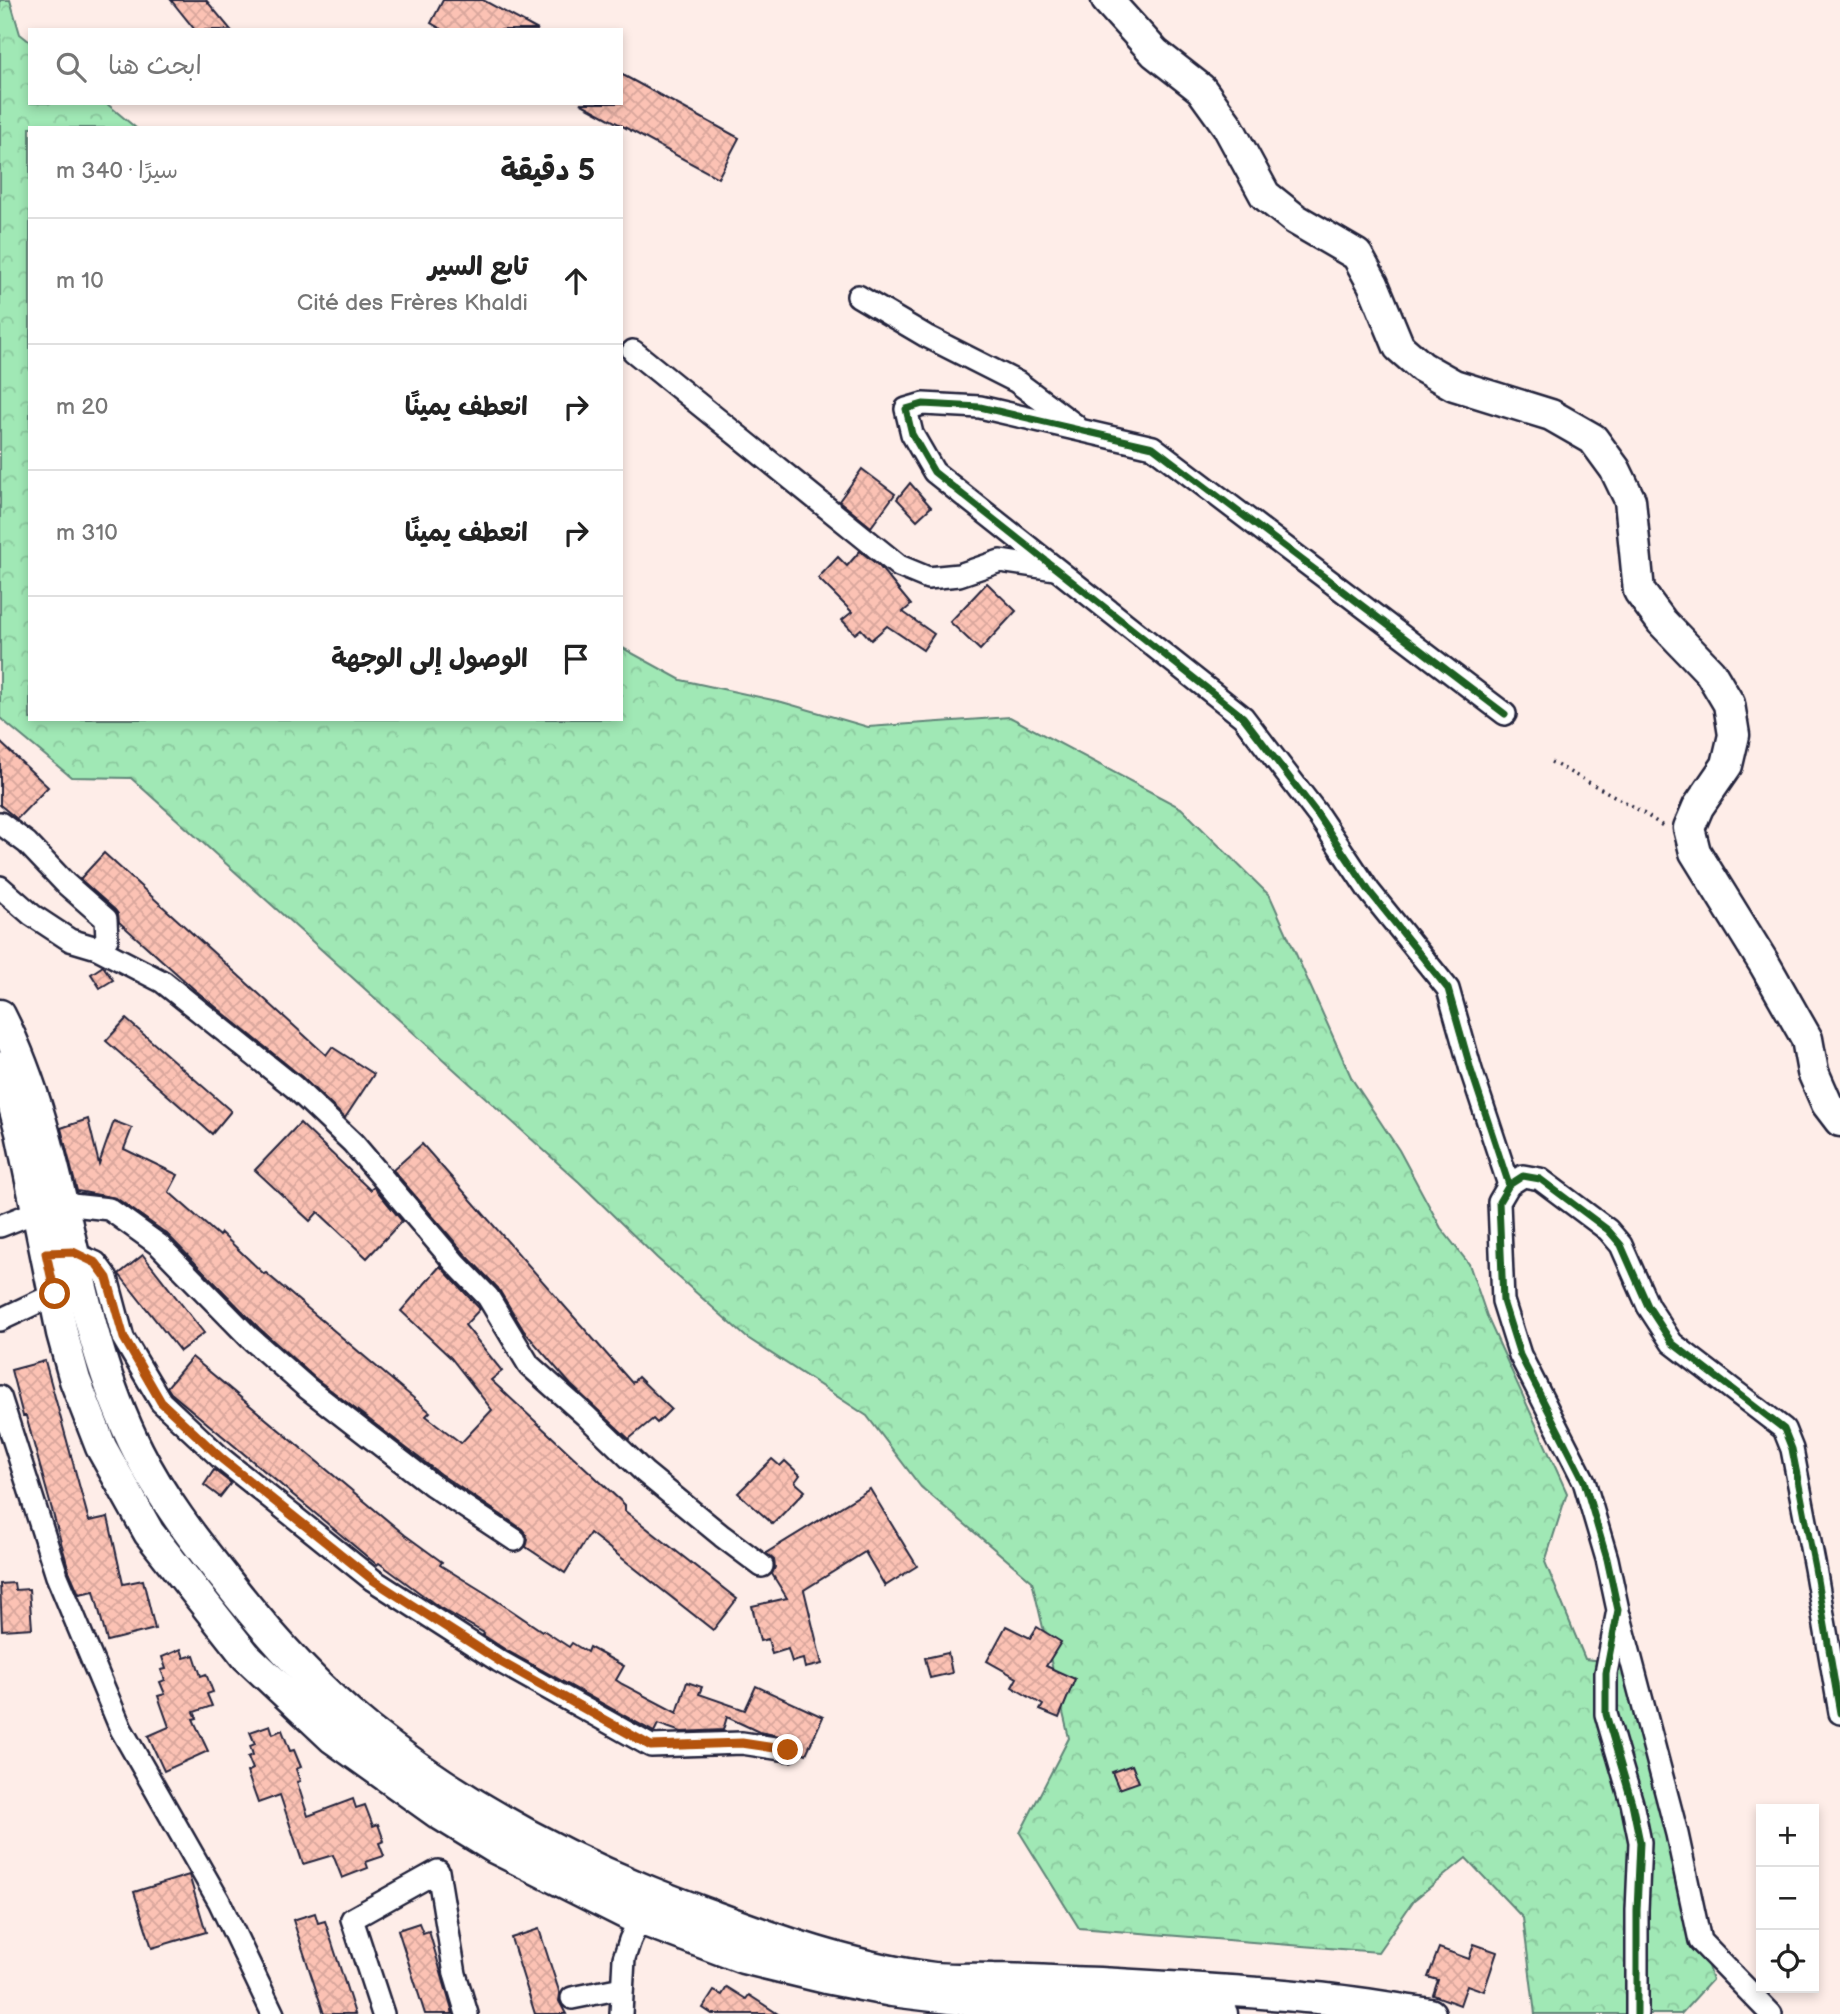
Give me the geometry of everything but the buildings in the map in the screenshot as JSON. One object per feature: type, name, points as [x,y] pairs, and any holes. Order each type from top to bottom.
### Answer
[{"type":"main road","points":[[1107,0],[1155,53],[1200,89],[1227,125],[1265,195],[1295,219],[1357,255],[1373,284],[1399,347],[1422,367],[1454,385],[1551,415],[1593,439],[1615,469],[1630,500],[1639,591],[1661,622],[1710,672],[1729,704],[1734,735],[1727,765],[1698,807],[1689,828],[1694,846],[1807,1039],[1814,1072],[1828,1104],[1840,1121]]},
{"type":"main road","points":[[0,1015],[15,1044],[46,1133],[50,1208]]},
{"type":"main road","points":[[0,1067],[50,1208],[69,1294],[95,1340],[118,1407],[141,1456],[174,1509],[250,1611],[295,1662],[365,1727],[408,1760],[470,1801],[582,1862],[646,1906],[743,1958],[892,1991],[966,2000],[1222,2014]]},
{"type":"main road","points":[[646,1906],[766,1936],[888,1971],[938,1979],[1086,1983],[1282,1995],[1430,2014]]},
{"type":"street","points":[[858,296],[926,336],[1017,382],[1082,430]]},
{"type":"street","points":[[633,351],[899,566],[929,578],[959,575],[1000,561],[1057,569]]},
{"type":"street","points":[[1505,714],[1153,447],[980,407],[923,404],[906,409],[912,435],[934,472],[1243,717],[1318,815],[1369,891],[1448,989],[1471,1070],[1509,1185]]},
{"type":"street","points":[[0,822],[27,843],[66,884],[106,919],[107,940],[97,948]]},
{"type":"street","points":[[0,887],[32,915],[70,940],[97,948],[163,982],[294,1087],[353,1143],[488,1297],[528,1365],[644,1472],[762,1566]]},
{"type":"street","points":[[1771,2014],[1700,1941],[1677,1834],[1607,1559],[1584,1481],[1521,1355],[1503,1301],[1499,1202],[1509,1185],[1523,1176],[1540,1179],[1608,1230],[1621,1245],[1648,1306],[1672,1343],[1784,1429],[1793,1449],[1840,1713]]},
{"type":"street","points":[[0,1226],[50,1208],[109,1209],[159,1245],[250,1338],[307,1388],[432,1485],[515,1541]]},
{"type":"street","points":[[60,1253],[96,1263],[107,1278],[124,1338],[161,1402],[222,1459],[373,1580],[499,1661],[651,1746],[742,1743],[788,1750]]},
{"type":"street","points":[[0,1320],[69,1294]]},
{"type":"street","points":[[0,1397],[57,1576],[121,1729],[219,1901],[273,2014]]},
{"type":"street","points":[[1618,1610],[1606,1673],[1606,1714],[1632,1803],[1640,1842],[1637,2014]]},
{"type":"street","points":[[383,2014],[352,1919],[438,1871],[456,1974],[467,2014]]},
{"type":"street","points":[[621,2014],[624,1958],[646,1906]]},
{"type":"street","points":[[572,1998],[622,1989]]},
{"type":"path","points":[[1551,762],[1631,805],[1694,846]]},
{"type":"green space","points":[[0,0],[10,0],[20,34],[28,40],[28,105],[108,105],[134,126],[28,126],[28,721],[623,721],[623,648],[681,680],[782,702],[868,727],[1010,717],[1181,808],[1270,896],[1352,1079],[1399,1150],[1441,1228],[1469,1264],[1488,1319],[1567,1493],[1545,1562],[1585,1659],[1620,1663],[1712,1980],[1681,2014],[1535,2014],[1523,1918],[1466,1858],[1414,1900],[1378,1952],[1079,1928],[1020,1833],[1069,1738],[1032,1581],[921,1487],[867,1416],[746,1337],[657,1258],[579,1182],[131,778],[71,777],[0,718]]},
{"type":"cycle path","points":[[1505,714],[1153,447],[980,407],[923,404],[906,409],[912,434],[934,472],[1243,717],[1318,815],[1369,891],[1448,989],[1471,1070],[1509,1185]]},
{"type":"cycle path","points":[[1637,2014],[1640,1842],[1632,1803],[1606,1714],[1606,1673],[1618,1610],[1607,1559],[1584,1481],[1520,1355],[1503,1301],[1499,1202],[1509,1185],[1523,1176],[1540,1179],[1608,1230],[1621,1245],[1648,1306],[1672,1343],[1784,1429],[1792,1449],[1840,1713]]},
{"type":"route","points":[[55,1294],[46,1253],[73,1252],[96,1263],[107,1278],[124,1338],[161,1402],[222,1459],[373,1580],[499,1661],[651,1746],[742,1743],[788,1750]]}]
